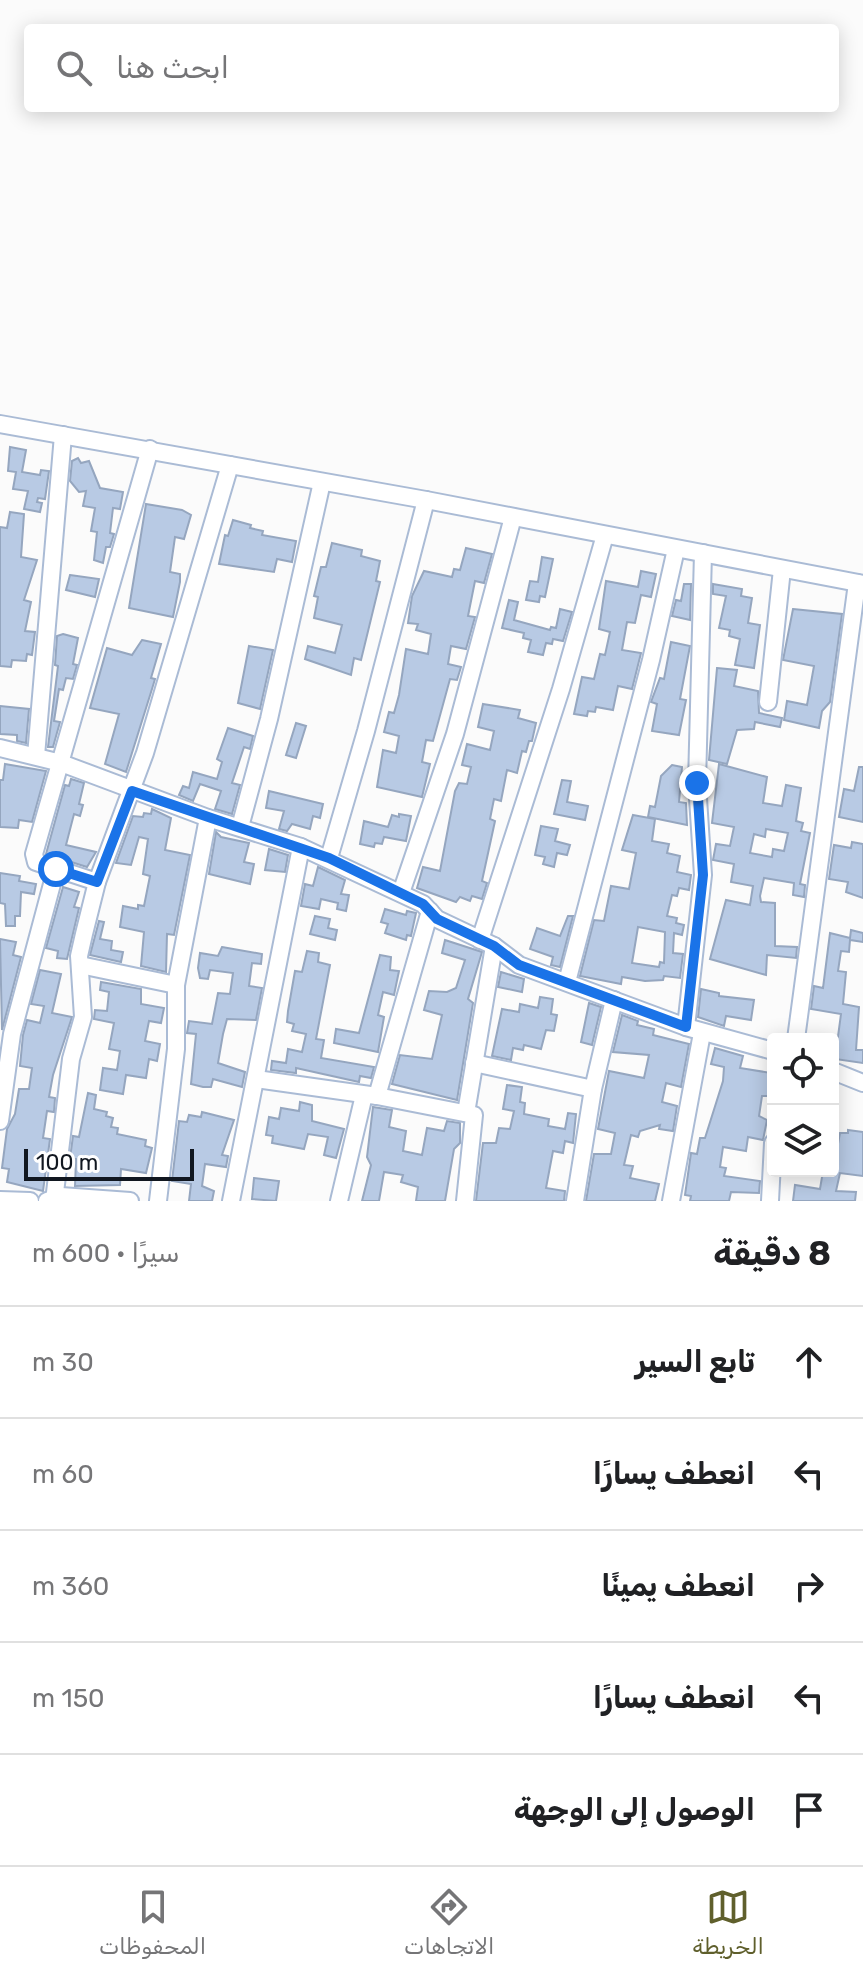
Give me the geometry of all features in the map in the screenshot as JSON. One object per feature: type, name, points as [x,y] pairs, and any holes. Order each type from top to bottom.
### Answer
[{"type":"street","points":[[0,424],[426,500],[860,584],[797,1033]]},
{"type":"street","points":[[36,756],[63,435]]},
{"type":"street","points":[[97,882],[56,869],[34,858],[150,449]]},
{"type":"street","points":[[130,1201],[67,1196],[51,1200],[71,1059],[83,1017],[80,965],[97,882],[132,791],[230,465]]},
{"type":"street","points":[[240,827],[322,482]]},
{"type":"street","points":[[329,858],[366,731],[426,500]]},
{"type":"street","points":[[401,893],[469,689],[513,517]]},
{"type":"street","points":[[466,1113],[487,943],[605,535]]},
{"type":"street","points":[[567,982],[651,660],[676,549]]},
{"type":"street","points":[[671,1201],[694,1030],[703,875],[697,783],[703,553]]},
{"type":"street","points":[[768,702],[782,569]]},
{"type":"street","points":[[0,748],[61,763],[208,818],[329,858],[401,893],[437,919],[487,943],[519,965],[694,1030],[767,1049]]},
{"type":"street","points":[[158,1201],[176,1049],[176,985],[208,818]]},
{"type":"street","points":[[231,1201],[301,847]]},
{"type":"street","points":[[0,1121],[6,1038],[56,869]]},
{"type":"street","points":[[339,1201],[430,911]]},
{"type":"street","points":[[80,965],[176,985]]},
{"type":"street","points":[[575,1201],[593,1089],[614,1000]]},
{"type":"street","points":[[474,1063],[593,1089]]},
{"type":"street","points":[[839,1073],[863,1083]]},
{"type":"street","points":[[256,1079],[370,1095],[476,1117],[465,1201]]},
{"type":"street","points":[[770,1201],[771,1177]]},
{"type":"street","points":[[0,1200],[30,1201]]},
{"type":"building","points":[[10,447],[26,450],[22,472],[40,475],[41,470],[49,471],[45,499],[38,498],[37,502],[42,503],[40,512],[24,509],[28,491],[13,489],[16,472],[8,471]]},
{"type":"building","points":[[78,458],[81,463],[89,461],[100,488],[123,492],[120,509],[113,508],[110,533],[114,534],[110,547],[106,547],[103,563],[94,560],[97,532],[91,531],[95,508],[83,506],[86,491],[79,492],[70,481],[72,461]]},
{"type":"building","points":[[146,504],[182,510],[191,515],[184,539],[175,537],[170,572],[180,574],[180,582],[173,617],[129,608]]},
{"type":"building","points":[[10,512],[24,514],[21,557],[37,560],[24,600],[31,602],[25,631],[35,632],[32,655],[27,654],[26,661],[12,660],[11,667],[0,666],[0,527],[7,528]]},
{"type":"building","points":[[233,520],[263,531],[262,535],[296,541],[292,562],[277,559],[274,572],[219,564],[225,535],[228,536]]},
{"type":"building","points":[[332,543],[362,550],[361,556],[380,561],[376,581],[380,582],[361,660],[354,658],[351,675],[305,659],[308,646],[335,653],[342,625],[314,618],[318,597],[314,596],[321,567],[326,567]]},
{"type":"building","points":[[466,548],[492,554],[484,583],[475,581],[468,616],[475,617],[466,649],[451,646],[448,664],[461,667],[457,680],[450,679],[433,741],[426,740],[422,762],[430,764],[422,797],[377,787],[383,750],[396,753],[399,736],[384,732],[389,712],[394,713],[399,695],[406,649],[428,654],[431,634],[416,630],[418,624],[408,623],[412,596],[424,571],[452,577],[454,569],[460,570]]},
{"type":"building","points":[[542,557],[553,559],[545,597],[540,596],[539,602],[526,600],[530,581],[538,582]]},
{"type":"building","points":[[641,571],[656,574],[651,597],[641,595],[635,623],[627,622],[622,650],[641,653],[632,689],[618,686],[613,710],[596,707],[595,712],[588,711],[587,716],[574,714],[582,677],[594,679],[600,654],[605,655],[610,632],[599,629],[606,581],[638,587]]},
{"type":"building","points":[[70,575],[99,579],[95,597],[66,590]]},
{"type":"building","points":[[684,584],[691,584],[690,620],[672,616],[676,600],[681,601]]},
{"type":"building","points":[[713,584],[742,589],[741,596],[752,598],[748,623],[760,625],[754,668],[735,665],[740,639],[729,636],[730,630],[719,628],[726,596],[713,594]]},
{"type":"building","points":[[509,600],[518,602],[514,620],[550,630],[551,627],[556,628],[560,609],[572,612],[563,641],[553,639],[552,644],[546,643],[543,655],[528,652],[531,640],[523,638],[524,633],[502,628]]},
{"type":"building","points":[[793,609],[842,614],[830,702],[822,711],[819,728],[784,720],[787,701],[807,705],[814,666],[783,660]]},
{"type":"building","points":[[63,634],[78,638],[73,664],[77,665],[73,679],[66,678],[63,690],[59,689],[54,721],[60,722],[53,747],[48,747],[58,666],[55,665],[57,636]]},
{"type":"building","points":[[142,640],[161,644],[151,678],[155,679],[126,772],[105,764],[119,714],[90,708],[107,648],[132,655]]},
{"type":"building","points":[[671,642],[690,646],[680,699],[686,700],[679,735],[652,731],[657,704],[651,702],[660,678],[664,679]]},
{"type":"building","points":[[249,646],[273,650],[260,709],[238,703]]},
{"type":"building","points":[[717,668],[737,670],[734,686],[758,691],[759,713],[782,718],[780,727],[755,722],[754,729],[737,730],[727,764],[709,760]]},
{"type":"building","points":[[483,704],[520,710],[518,718],[536,723],[532,741],[529,741],[526,752],[522,751],[517,773],[507,770],[501,801],[494,799],[490,819],[495,821],[482,881],[487,883],[482,899],[472,896],[470,901],[460,897],[456,902],[417,888],[423,867],[440,871],[455,791],[459,783],[467,784],[471,767],[462,765],[467,744],[490,750],[494,731],[478,727]]},
{"type":"building","points":[[0,706],[29,709],[26,743],[17,741],[17,735],[0,734]]},
{"type":"building","points":[[296,723],[306,726],[296,758],[286,755]]},
{"type":"building","points":[[228,728],[253,736],[250,749],[244,747],[232,783],[240,785],[232,814],[215,809],[221,791],[200,784],[193,801],[179,795],[183,786],[189,788],[193,772],[217,779],[222,762],[217,759]]},
{"type":"building","points":[[5,764],[46,771],[32,822],[19,820],[18,828],[0,827],[0,780],[3,780]]},
{"type":"building","points":[[719,764],[767,777],[763,803],[782,806],[786,785],[801,788],[796,821],[803,823],[801,831],[810,833],[800,884],[805,885],[804,897],[793,895],[794,883],[764,878],[760,896],[761,902],[775,903],[775,946],[797,947],[796,958],[767,955],[766,975],[710,959],[726,900],[750,905],[753,886],[731,882],[734,864],[713,860],[716,844],[730,846],[734,827],[712,823]],"holes":[[[766,829],[788,833],[784,851],[773,849],[772,857],[750,853],[754,834],[765,837]]]},
{"type":"building","points":[[672,765],[682,767],[679,802],[686,803],[687,825],[648,817],[650,806],[655,807],[661,776]]},
{"type":"building","points":[[859,767],[863,767],[863,822],[839,817],[844,789],[854,791]]},
{"type":"building","points":[[71,779],[84,783],[79,804],[83,805],[80,816],[74,814],[66,845],[96,852],[87,867],[46,854],[65,785],[69,786]]},
{"type":"building","points":[[562,780],[571,781],[567,802],[588,806],[585,820],[554,814]]},
{"type":"building","points":[[269,791],[323,804],[320,818],[313,816],[310,829],[292,824],[287,831],[279,829],[284,811],[266,808]]},
{"type":"building","points":[[152,809],[171,818],[165,850],[190,855],[174,935],[167,934],[166,972],[141,966],[144,932],[120,927],[123,906],[138,909],[138,905],[144,906],[150,876],[143,874],[148,839],[139,837],[131,865],[116,863],[133,816],[143,817],[144,813],[151,814]]},
{"type":"building","points":[[399,814],[411,816],[406,841],[384,837],[382,844],[375,843],[374,847],[360,844],[364,821],[388,827],[392,815],[399,817]]},
{"type":"building","points":[[633,815],[655,819],[652,841],[669,844],[667,853],[680,856],[677,872],[691,875],[689,890],[679,888],[677,896],[672,895],[667,916],[677,918],[676,923],[684,925],[682,935],[674,933],[673,953],[683,954],[680,978],[664,976],[663,980],[645,981],[622,977],[621,984],[580,976],[594,920],[604,921],[611,886],[629,889],[636,853],[622,850]],"holes":[[[638,927],[665,932],[664,963],[660,962],[659,967],[632,963]]]},
{"type":"building","points":[[541,826],[558,829],[555,841],[570,845],[567,855],[557,853],[554,867],[543,864],[545,857],[535,855]]},
{"type":"building","points":[[216,832],[221,837],[249,843],[244,862],[254,864],[250,884],[209,874]]},
{"type":"building","points":[[852,842],[863,844],[863,898],[846,892],[848,882],[829,879],[834,845],[851,848]]},
{"type":"building","points":[[269,849],[288,855],[285,872],[265,870]]},
{"type":"building","points":[[318,867],[345,880],[341,894],[349,895],[346,911],[337,909],[338,903],[321,899],[319,909],[301,906],[305,884],[313,886]]},
{"type":"building","points":[[0,873],[20,876],[19,881],[36,884],[34,894],[21,892],[20,916],[15,916],[15,926],[6,926],[5,904],[0,903]]},
{"type":"building","points":[[63,887],[79,892],[74,907],[79,908],[67,959],[57,958],[58,951],[46,948]]},
{"type":"building","points":[[385,909],[406,915],[407,911],[416,913],[411,936],[407,935],[406,940],[385,933],[388,924],[381,922]]},
{"type":"building","points":[[315,916],[330,919],[328,928],[337,930],[335,940],[310,934]]},
{"type":"building","points":[[568,916],[573,916],[560,967],[551,965],[553,957],[530,949],[537,928],[560,936]]},
{"type":"building","points":[[99,921],[104,922],[100,939],[112,941],[111,950],[123,952],[121,962],[90,955]]},
{"type":"building","points":[[851,930],[863,933],[863,942],[850,940],[849,952],[841,951],[838,971],[846,972],[843,1004],[859,1007],[856,1050],[863,1050],[863,1063],[839,1060],[841,1014],[811,1009],[814,986],[823,988],[830,933],[850,938]]},
{"type":"building","points":[[0,939],[16,942],[13,955],[21,957],[2,1030]]},
{"type":"building","points":[[445,940],[482,952],[468,999],[473,1003],[457,1100],[392,1084],[400,1055],[432,1059],[442,1015],[424,1010],[429,991],[447,992],[456,988],[465,960],[442,953]]},
{"type":"building","points":[[222,947],[262,954],[261,964],[252,963],[249,986],[262,988],[256,1020],[227,1019],[218,1063],[245,1072],[242,1087],[213,1079],[211,1087],[191,1084],[196,1034],[187,1033],[189,1021],[212,1024],[218,993],[230,994],[233,973],[210,970],[208,979],[200,978],[200,953],[218,956]]},
{"type":"building","points":[[307,951],[319,953],[318,962],[330,965],[316,1039],[324,1040],[321,1058],[374,1067],[371,1078],[360,1076],[359,1082],[296,1068],[296,1073],[271,1070],[272,1061],[286,1063],[288,1049],[302,1052],[306,1034],[292,1031],[294,1024],[287,1022],[295,971],[302,972]]},
{"type":"building","points":[[380,955],[391,957],[390,970],[399,971],[394,995],[383,992],[378,1015],[384,1017],[378,1052],[334,1043],[336,1029],[359,1033]]},
{"type":"building","points":[[40,970],[61,974],[52,1013],[72,1017],[49,1097],[55,1098],[54,1112],[47,1111],[43,1138],[50,1139],[43,1191],[7,1182],[9,1169],[2,1168],[7,1129],[15,1114],[19,1089],[29,1089],[32,1068],[20,1066],[27,1020],[40,1023],[44,1006],[31,1004]]},
{"type":"building","points":[[501,972],[524,979],[522,992],[498,987]]},
{"type":"building","points":[[101,982],[141,989],[141,1004],[164,1008],[161,1023],[149,1021],[145,1041],[160,1044],[157,1061],[149,1059],[146,1078],[126,1075],[123,1094],[100,1090],[103,1068],[117,1070],[120,1051],[109,1049],[114,1023],[94,1019],[95,1010],[107,1011],[109,992],[100,990]]},
{"type":"building","points":[[701,989],[719,993],[719,996],[754,1000],[751,1020],[726,1016],[724,1026],[698,1017]]},
{"type":"building","points":[[540,997],[553,999],[551,1014],[557,1015],[554,1031],[546,1030],[541,1049],[524,1045],[523,1050],[513,1048],[511,1060],[492,1056],[502,1009],[519,1012],[520,1004],[538,1008]]},
{"type":"building","points":[[589,1003],[601,1007],[592,1045],[581,1042]]},
{"type":"building","points":[[622,1015],[638,1021],[637,1025],[654,1029],[653,1035],[689,1044],[681,1087],[666,1083],[662,1102],[677,1106],[673,1131],[659,1129],[660,1125],[640,1131],[638,1137],[631,1135],[624,1165],[633,1166],[630,1178],[659,1184],[655,1201],[586,1201],[594,1154],[611,1154],[615,1133],[598,1129],[609,1071],[644,1078],[649,1055],[613,1052]]},
{"type":"building","points":[[715,1048],[743,1056],[740,1068],[767,1072],[767,1096],[762,1096],[759,1116],[767,1120],[763,1140],[748,1137],[746,1151],[723,1147],[720,1167],[726,1168],[724,1176],[760,1181],[759,1193],[731,1192],[729,1201],[690,1201],[691,1196],[685,1195],[691,1153],[697,1154],[700,1138],[705,1138],[723,1081],[724,1067],[711,1064]]},
{"type":"building","points":[[507,1085],[522,1087],[520,1102],[525,1103],[524,1114],[549,1119],[548,1126],[565,1129],[568,1113],[576,1114],[573,1143],[565,1141],[563,1153],[553,1151],[546,1188],[565,1191],[564,1201],[476,1201],[483,1143],[496,1143],[499,1128],[510,1129],[514,1111],[503,1109]]},
{"type":"building","points":[[88,1093],[96,1095],[94,1109],[107,1112],[106,1116],[113,1118],[111,1127],[118,1128],[117,1134],[146,1140],[145,1146],[152,1148],[146,1173],[121,1169],[120,1185],[75,1186],[76,1159],[70,1158],[73,1136],[79,1137]]},
{"type":"building","points":[[300,1102],[312,1105],[312,1121],[344,1129],[336,1158],[324,1155],[328,1137],[308,1134],[304,1149],[272,1143],[273,1136],[266,1135],[269,1117],[279,1119],[281,1108],[299,1111]]},
{"type":"building","points":[[373,1107],[392,1110],[389,1127],[406,1131],[403,1151],[422,1155],[427,1128],[444,1131],[447,1121],[460,1123],[460,1143],[454,1149],[445,1201],[416,1201],[418,1187],[401,1182],[403,1175],[384,1172],[379,1201],[362,1201],[371,1165],[367,1157]]},
{"type":"building","points":[[202,1112],[234,1120],[222,1155],[228,1156],[226,1167],[205,1164],[202,1186],[214,1191],[212,1201],[189,1201],[191,1184],[172,1181],[179,1121],[187,1122],[189,1115],[201,1117]]},
{"type":"building","points":[[848,1130],[863,1132],[863,1176],[840,1173],[836,1191],[856,1192],[855,1201],[793,1201],[795,1185],[820,1189],[822,1177],[839,1177],[840,1133],[848,1133]]},
{"type":"building","points":[[254,1178],[279,1181],[276,1201],[252,1199]]},
{"type":"route","points":[[56,869],[97,882],[132,791],[329,858],[423,904],[437,919],[494,946],[519,965],[686,1027],[703,875],[697,783]]}]
